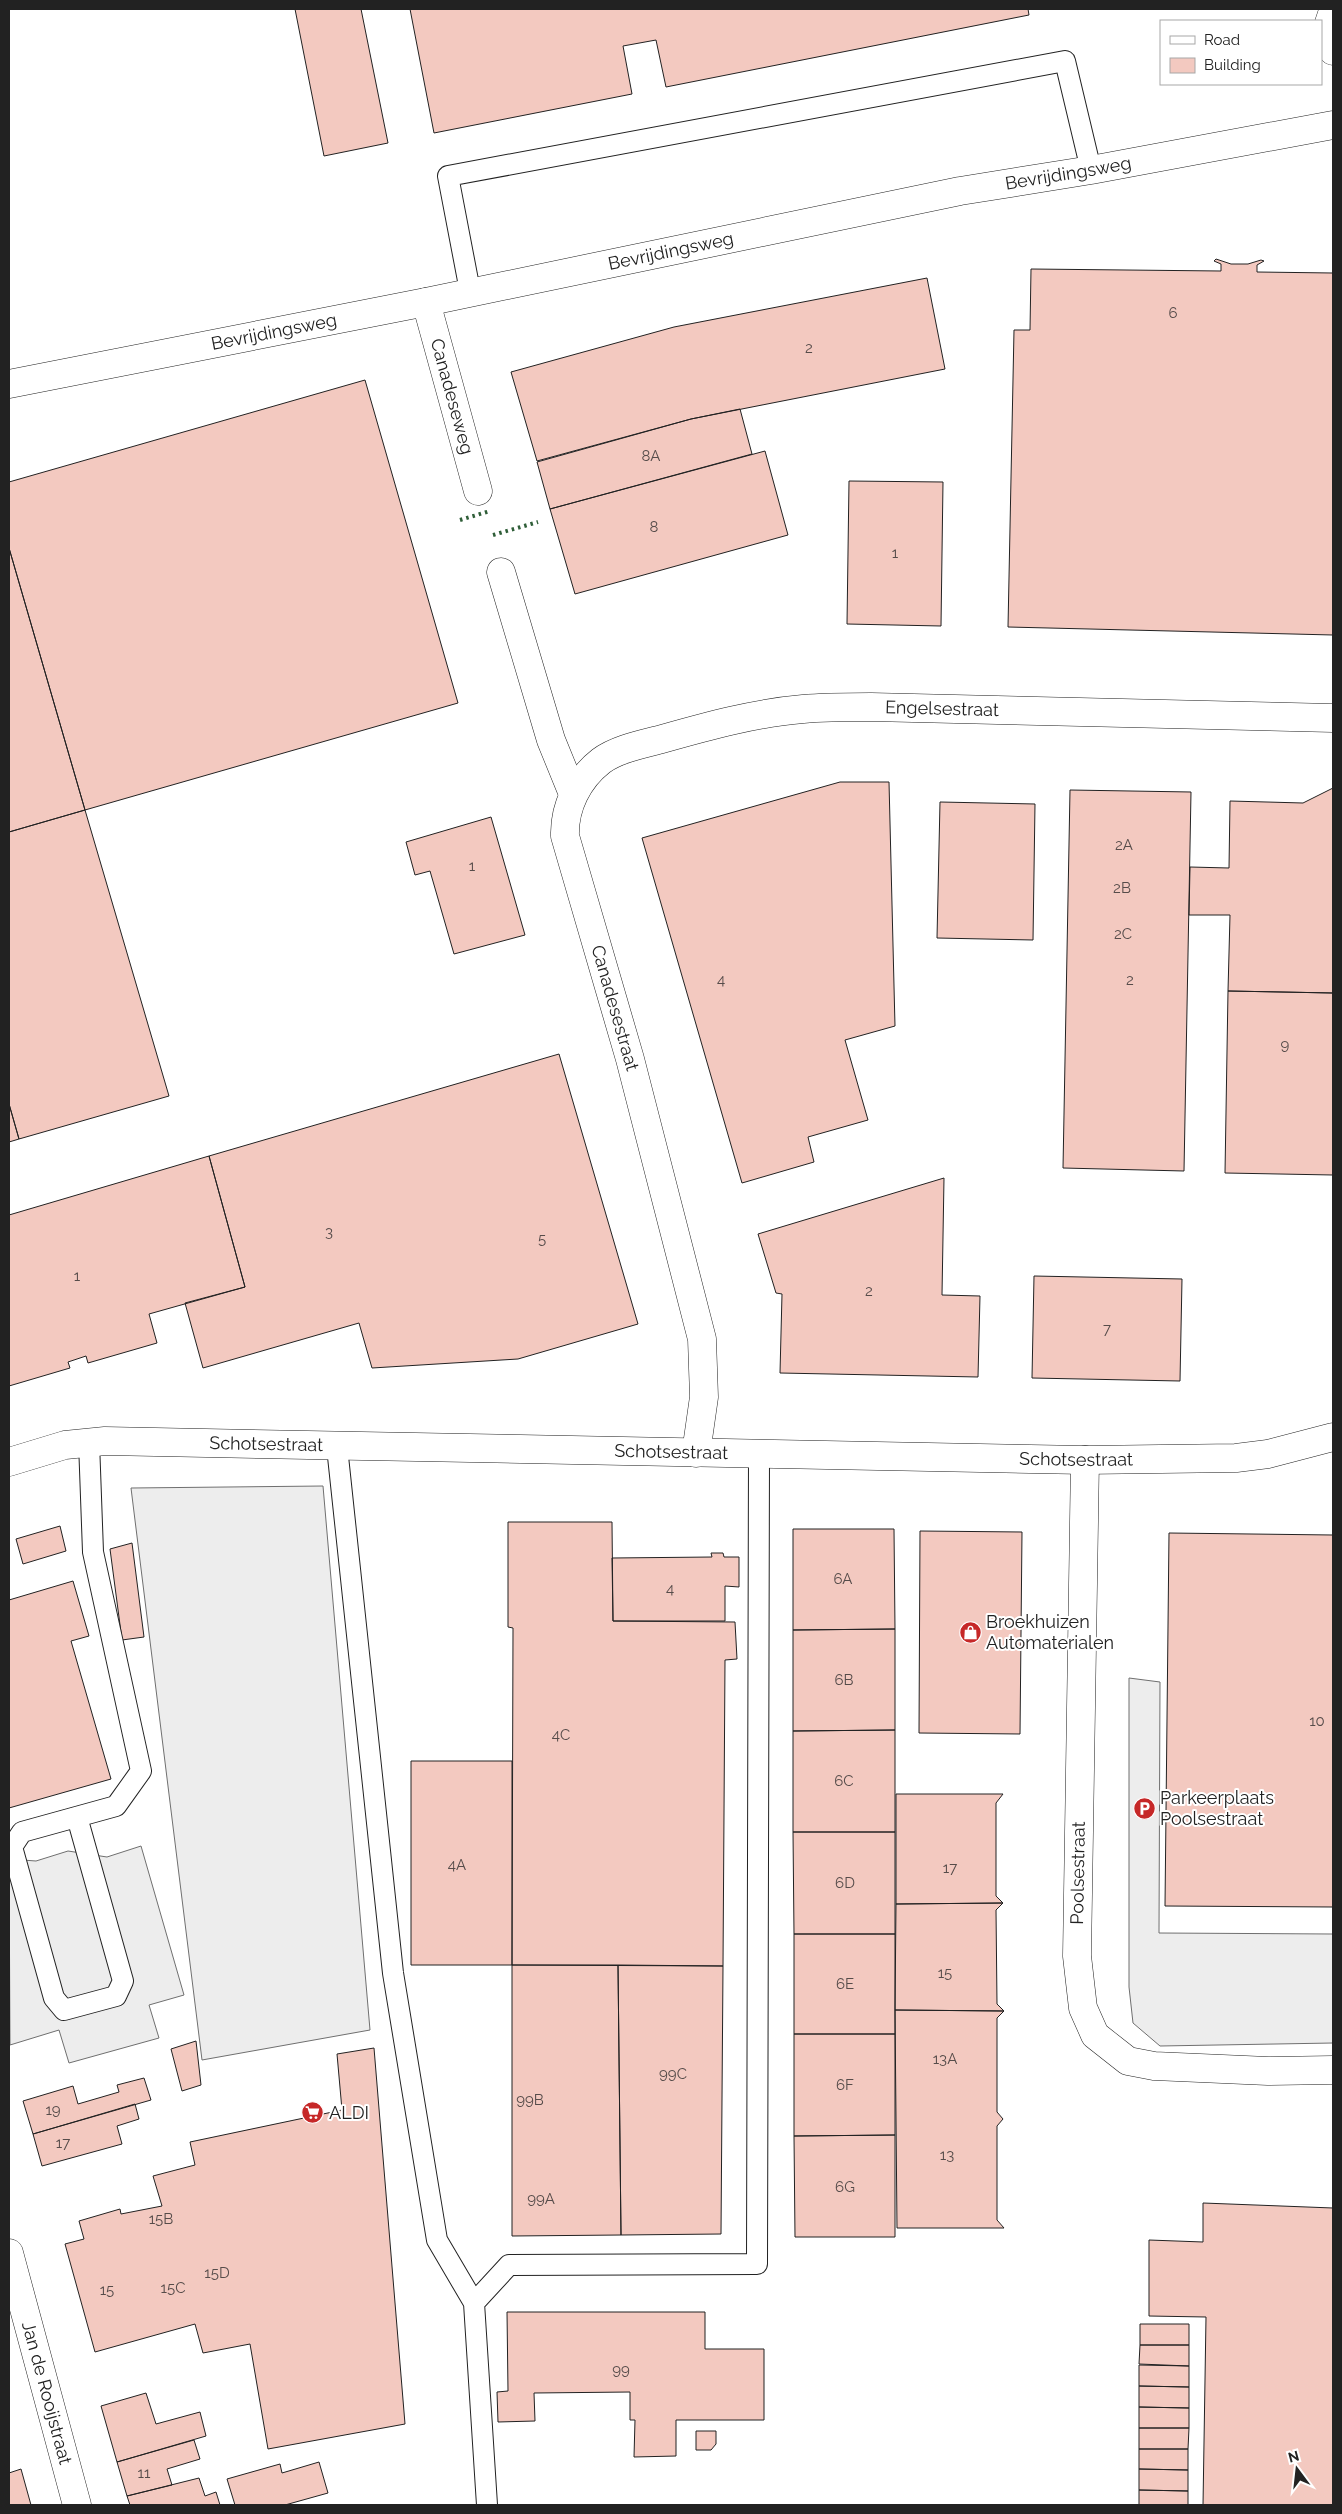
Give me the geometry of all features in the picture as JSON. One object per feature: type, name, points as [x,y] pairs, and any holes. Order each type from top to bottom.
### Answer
[{"type":"street","points":[[1333,11],[1328,26],[1333,51]]},
{"type":"street","name":"Bevrijdingsweg","points":[[9,384],[426,302],[960,191],[1091,170],[1333,125]]},
{"type":"street","name":"Canadeseweg","points":[[426,302],[478,491]]},
{"type":"street","points":[[501,572],[551,740],[573,794]]},
{"type":"street","name":"Engelsestraat","points":[[573,794],[602,760],[615,754],[730,720],[801,709],[871,707],[1333,718]]},
{"type":"street","name":"Canadesestraat","points":[[573,794],[564,821],[565,836],[630,1059],[702,1340],[704,1397],[696,1453]]},
{"type":"street","name":"Schotsestraat","points":[[9,1462],[65,1445],[89,1442],[1085,1460],[1236,1458],[1268,1454],[1333,1437]]},
{"type":"street","name":"Poolsestraat","points":[[1085,1460],[1077,1956],[1083,2008],[1095,2035],[1128,2060],[1154,2066],[1333,2070]]},
{"type":"street","name":"Jan de Rooijstraat","points":[[9,2253],[77,2505]]},
{"type":"lane","points":[[470,292],[448,176],[1065,61],[1091,170]]},
{"type":"lane","points":[[77,1817],[123,1981],[116,1996],[64,2010],[54,1998],[12,1847],[22,1832],[116,1806],[141,1771],[93,1552],[89,1442]]},
{"type":"lane","points":[[337,1447],[393,1973],[437,2240],[474,2303],[487,2505]]},
{"type":"lane","points":[[474,2303],[509,2265],[757,2264],[759,1455]]},
{"type":"shaded area","points":[[323,1486],[370,2030],[202,2060],[131,1488]]},
{"type":"shaded area","name":"Parkeerplaats Poolsestraat","points":[[1129,1678],[1160,1682],[1159,1933],[1333,1934],[1333,2043],[1160,2046],[1133,2023],[1129,1987]]},
{"type":"shaded area","points":[[141,1846],[184,1995],[149,2005],[159,2038],[69,2063],[59,2030],[10,2045],[9,1859],[36,1861],[68,1851],[107,1857]]},
{"type":"building","points":[[295,9],[361,9],[388,143],[324,156]]},
{"type":"building","points":[[410,9],[1028,9],[1029,15],[666,87],[656,40],[623,46],[632,94],[434,133]]},
{"type":"building","points":[[1216,259],[1231,264],[1248,264],[1261,260],[1264,261],[1257,265],[1257,272],[1333,273],[1333,635],[1008,627],[1014,330],[1030,330],[1031,269],[1221,271],[1221,264],[1214,261]]},
{"type":"building","points":[[927,278],[945,369],[691,419],[537,461],[511,372],[674,327]]},
{"type":"building","points":[[365,380],[458,703],[85,810],[9,548],[9,482]]},
{"type":"building","points":[[740,409],[752,454],[550,509],[537,462],[691,419]]},
{"type":"building","points":[[765,451],[788,535],[575,594],[550,509]]},
{"type":"building","points":[[849,481],[943,482],[941,626],[847,624]]},
{"type":"building","points":[[9,548],[85,810],[9,832]]},
{"type":"building","points":[[840,782],[889,782],[895,1026],[845,1040],[868,1120],[808,1137],[814,1162],[742,1183],[642,838]]},
{"type":"building","points":[[1333,788],[1333,993],[1228,991],[1230,915],[1189,915],[1190,867],[1229,868],[1230,801],[1303,803]]},
{"type":"building","points":[[1070,790],[1191,792],[1184,1171],[1063,1168]]},
{"type":"building","points":[[940,802],[1035,804],[1033,940],[937,938]]},
{"type":"building","points":[[85,810],[169,1096],[19,1139],[9,1104],[9,832]]},
{"type":"building","points":[[491,817],[525,935],[454,954],[430,871],[415,875],[406,842]]},
{"type":"building","points":[[1228,991],[1333,993],[1333,1175],[1225,1173]]},
{"type":"building","points":[[559,1054],[638,1324],[518,1359],[372,1368],[359,1323],[203,1368],[185,1303],[245,1287],[209,1156]]},
{"type":"building","points":[[9,1104],[19,1139],[9,1142]]},
{"type":"building","points":[[209,1156],[245,1287],[149,1314],[157,1343],[88,1363],[86,1356],[68,1362],[70,1368],[9,1386],[9,1215]]},
{"type":"building","points":[[944,1178],[942,1295],[980,1296],[978,1377],[780,1373],[782,1294],[776,1293],[758,1234]]},
{"type":"building","points":[[1034,1276],[1182,1279],[1180,1381],[1032,1378]]},
{"type":"building","points":[[508,1522],[612,1522],[613,1621],[735,1622],[737,1659],[725,1660],[723,1966],[512,1965],[513,1628],[508,1627]]},
{"type":"building","points":[[60,1526],[66,1551],[23,1564],[16,1539]]},
{"type":"building","points":[[793,1529],[894,1529],[895,1629],[793,1630]]},
{"type":"building","points":[[920,1531],[1022,1532],[1020,1734],[919,1733]]},
{"type":"building","points":[[1169,1533],[1333,1535],[1333,1907],[1165,1906]]},
{"type":"building","points":[[132,1543],[144,1637],[122,1640],[110,1549]]},
{"type":"building","points":[[711,1553],[723,1553],[724,1557],[739,1557],[739,1587],[725,1586],[725,1621],[613,1621],[612,1558],[712,1557]]},
{"type":"building","points":[[73,1581],[89,1636],[71,1641],[111,1779],[9,1808],[9,1600]]},
{"type":"building","points":[[895,1629],[895,1730],[793,1731],[793,1630]]},
{"type":"building","points":[[895,1730],[895,1832],[793,1832],[793,1731]]},
{"type":"building","points":[[411,1761],[512,1761],[512,1965],[411,1965]]},
{"type":"building","points":[[896,1794],[1003,1794],[996,1803],[996,1896],[1003,1903],[896,1904]]},
{"type":"building","points":[[793,1832],[895,1832],[895,1934],[794,1934]]},
{"type":"building","points":[[1003,1903],[996,1910],[997,2004],[1004,2011],[895,2010],[896,1904]]},
{"type":"building","points":[[794,1934],[895,1934],[895,2034],[794,2034]]},
{"type":"building","points":[[512,1965],[618,1965],[621,2235],[512,2236]]},
{"type":"building","points":[[618,1965],[723,1966],[721,2234],[621,2235]]},
{"type":"building","points":[[895,2010],[1004,2011],[997,2018],[997,2112],[1003,2119],[997,2126],[997,2220],[1004,2228],[897,2228]]},
{"type":"building","points":[[794,2034],[895,2034],[895,2135],[794,2136]]},
{"type":"building","points":[[196,2041],[201,2085],[182,2091],[171,2049]]},
{"type":"building","points":[[374,2048],[405,2424],[268,2449],[250,2344],[203,2353],[195,2324],[95,2352],[65,2244],[84,2239],[79,2221],[120,2209],[121,2214],[162,2206],[153,2176],[195,2165],[190,2142],[342,2110],[337,2054]]},
{"type":"building","points":[[144,2078],[151,2100],[33,2134],[23,2101],[73,2086],[78,2104],[119,2092],[117,2085]]},
{"type":"building","points":[[135,2104],[139,2119],[117,2126],[122,2144],[42,2166],[33,2134]]},
{"type":"building","points":[[895,2135],[895,2237],[795,2237],[794,2136]]},
{"type":"building","points":[[1203,2203],[1333,2208],[1333,2505],[1203,2505],[1206,2317],[1149,2316],[1149,2240],[1203,2242]]},
{"type":"building","points":[[507,2312],[705,2312],[705,2349],[764,2349],[764,2420],[676,2420],[676,2456],[634,2457],[635,2420],[630,2420],[630,2392],[534,2393],[535,2421],[498,2422],[497,2392],[508,2391]]},
{"type":"building","points":[[1140,2324],[1189,2324],[1189,2345],[1140,2345]]},
{"type":"building","points":[[1140,2345],[1189,2345],[1189,2366],[1139,2364]]},
{"type":"building","points":[[1139,2365],[1189,2366],[1189,2387],[1139,2386]]},
{"type":"building","points":[[1139,2386],[1189,2387],[1189,2408],[1139,2407]]},
{"type":"building","points":[[146,2393],[156,2424],[200,2412],[206,2436],[117,2462],[101,2406]]},
{"type":"building","points":[[1139,2407],[1189,2408],[1189,2428],[1139,2428]]},
{"type":"building","points":[[1139,2428],[1189,2428],[1188,2449],[1139,2449]]},
{"type":"building","points":[[696,2431],[716,2431],[716,2444],[711,2450],[696,2450]]},
{"type":"building","points":[[194,2440],[200,2459],[167,2469],[172,2485],[127,2496],[117,2462]]},
{"type":"building","points":[[1139,2449],[1188,2449],[1188,2470],[1139,2469]]},
{"type":"building","points":[[319,2462],[328,2493],[285,2505],[235,2505],[227,2479],[280,2464],[282,2473]]},
{"type":"building","points":[[21,2469],[31,2505],[9,2505],[9,2473]]},
{"type":"building","points":[[1139,2469],[1188,2470],[1188,2491],[1139,2490]]},
{"type":"building","points":[[199,2478],[205,2496],[216,2492],[220,2505],[130,2505],[127,2496]]},
{"type":"building","points":[[1139,2490],[1188,2491],[1188,2505],[1139,2505]]},
{"type":"hedge","points":[[460,520],[490,511]]},
{"type":"hedge","points":[[493,535],[538,522]]},
{"type":"place","name":"Broekhuizen Automaterialen","points":[[970,1632]]},
{"type":"place","name":"Parkeerplaats Poolsestraat","points":[[1144,1808]]},
{"type":"place","name":"ALDI","points":[[313,2113]]}]
